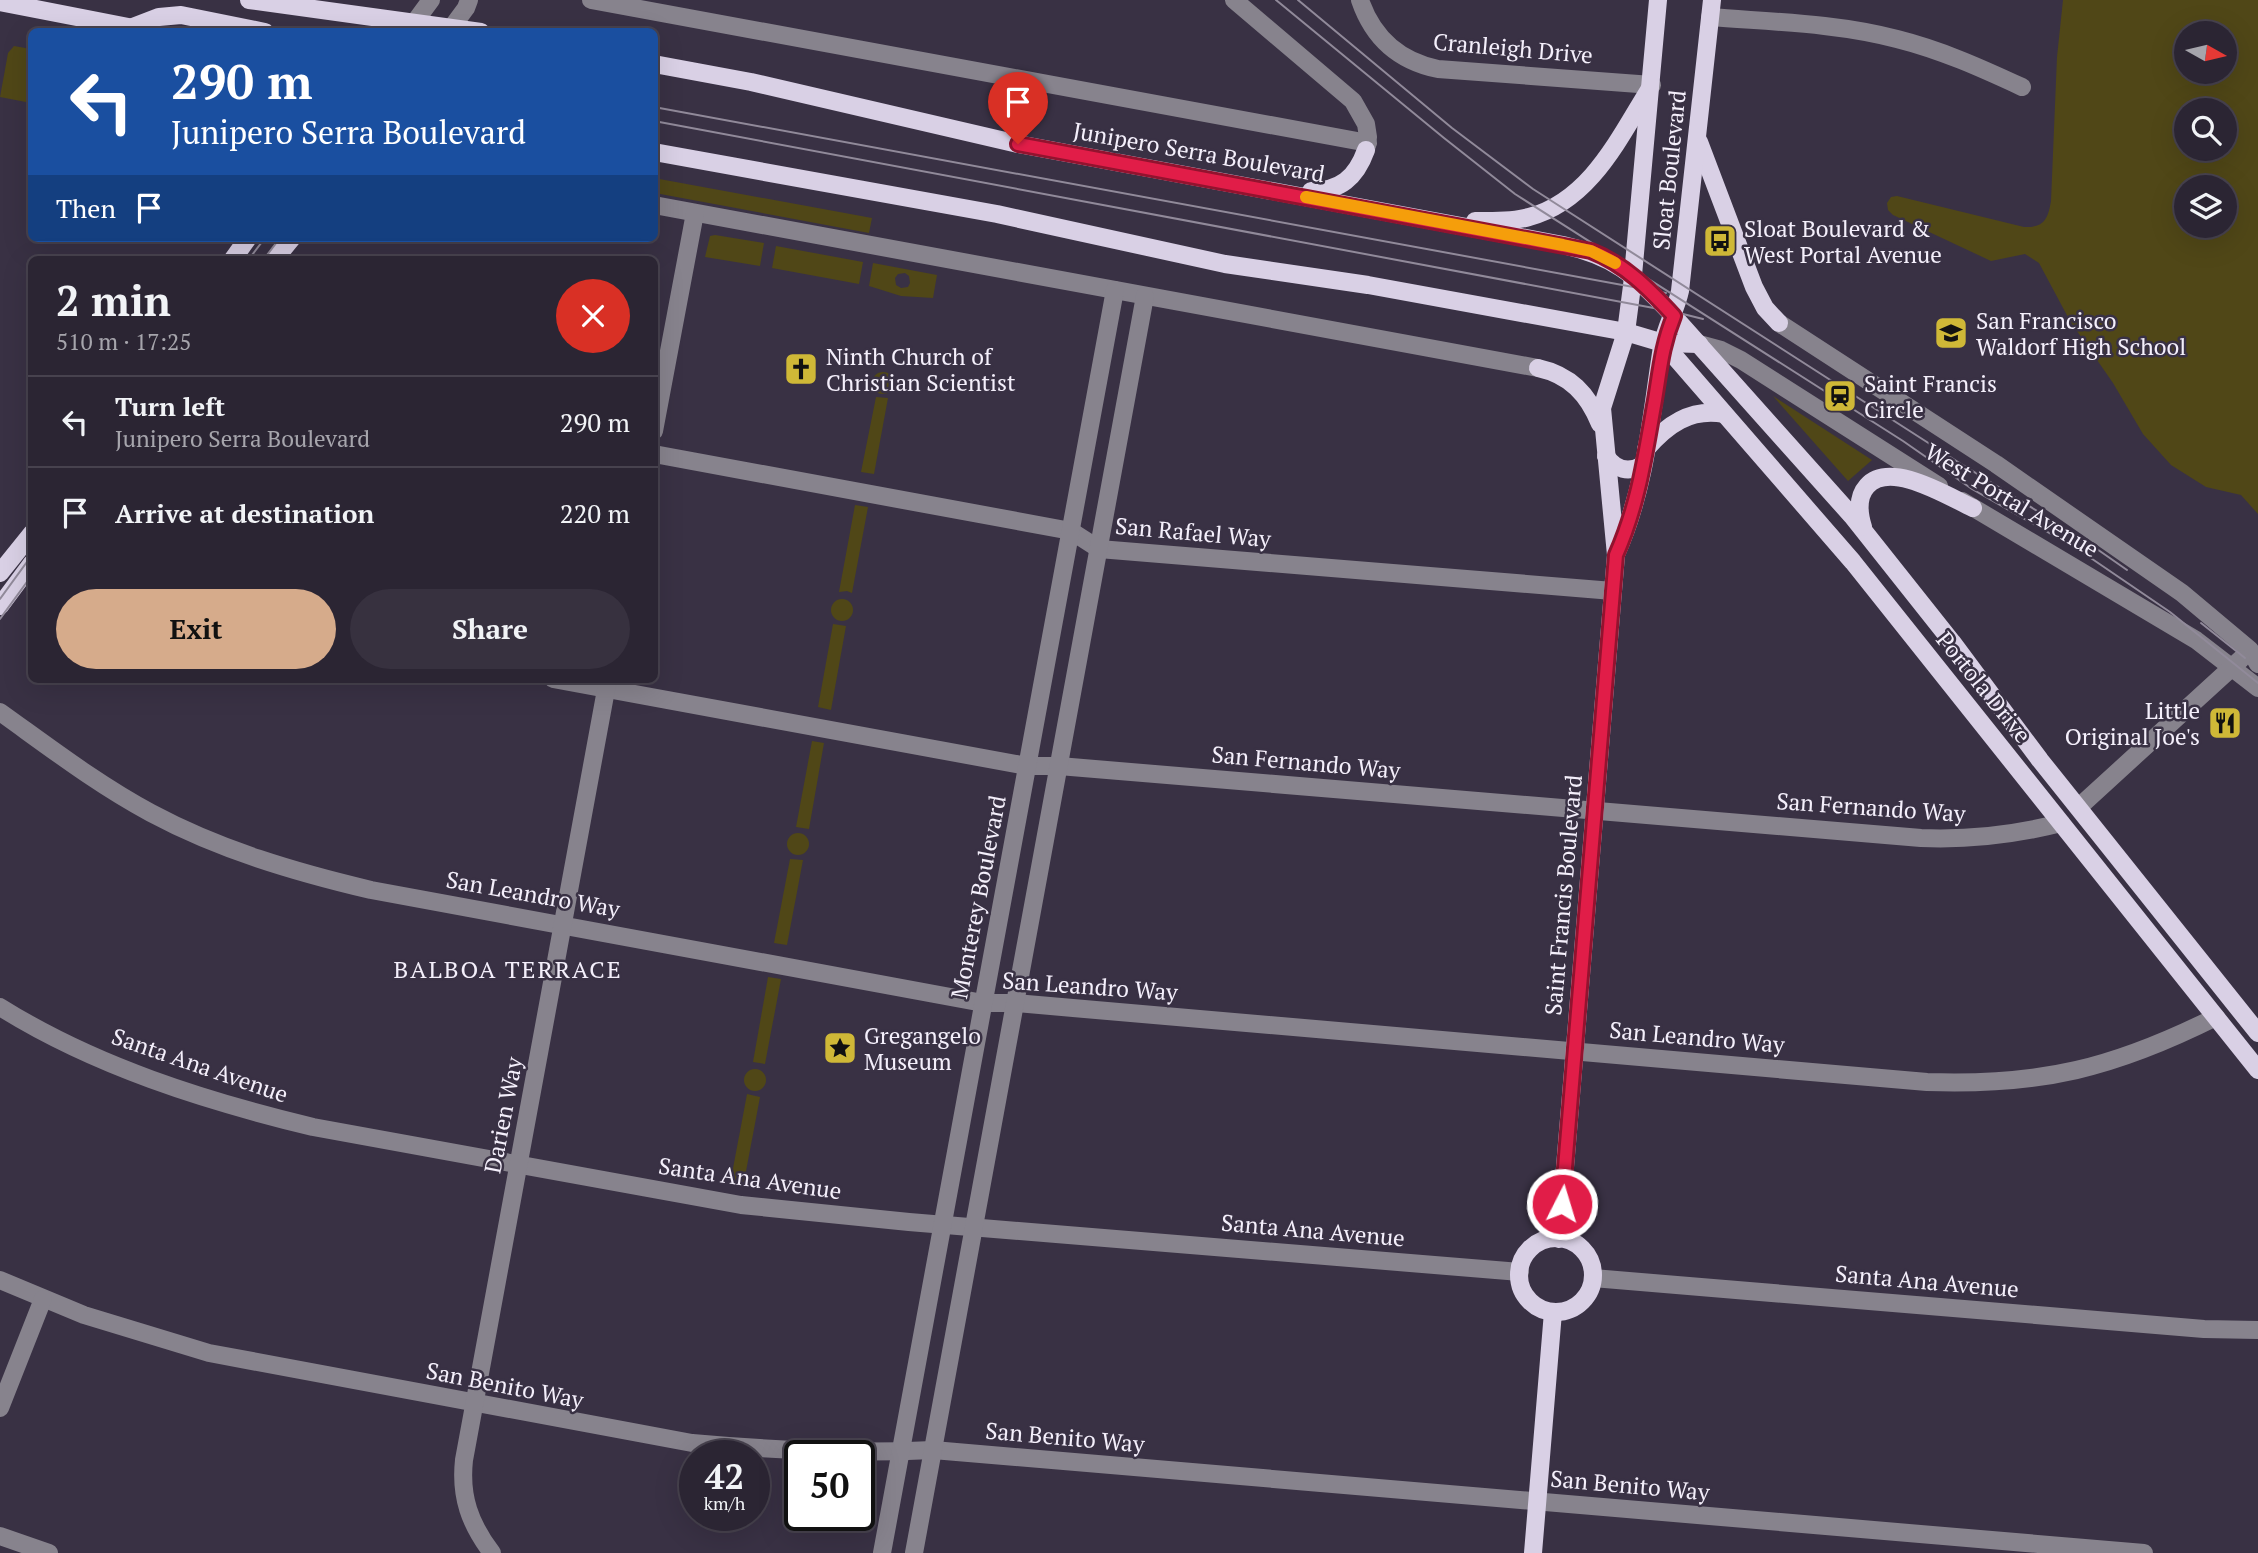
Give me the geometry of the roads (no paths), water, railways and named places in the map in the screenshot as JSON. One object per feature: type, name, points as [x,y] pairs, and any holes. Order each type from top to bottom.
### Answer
[{"type":"main road","points":[[249,0],[410,27]]},
{"type":"main road","name":"Sloat Boulevard","points":[[1626,332],[1652,85],[1658,0]]},
{"type":"main road","points":[[0,2],[137,28]]},
{"type":"main road","name":"Sloat Boulevard","points":[[1663,343],[1674,316],[1681,284],[1711,9]]},
{"type":"main road","points":[[133,27],[159,17],[181,15],[245,28]]},
{"type":"main road","name":"Junipero Serra Boulevard","points":[[658,65],[751,82],[1018,144],[1591,251],[1612,261],[1633,277],[1674,316]]},
{"type":"main road","points":[[1443,222],[1526,218],[1557,204],[1591,179],[1603,164],[1652,85]]},
{"type":"main road","points":[[1697,137],[1754,287],[1765,308],[1779,323]]},
{"type":"main road","points":[[1276,191],[1322,191],[1340,186],[1352,176],[1367,146]]},
{"type":"main road","points":[[658,153],[997,214],[1225,264],[1368,285],[1626,332],[1663,343],[1699,344]]},
{"type":"main road","points":[[277,256],[289,242]]},
{"type":"main road","name":"Portola Drive","points":[[1674,316],[1864,531],[1952,642],[2040,760],[2258,1033]]},
{"type":"main road","name":"Saint Francis Boulevard","points":[[1559,1239],[1616,555],[1603,431],[1604,399],[1626,332]]},
{"type":"main road","name":"Portola Drive","points":[[1663,343],[1838,544],[2258,1070]]},
{"type":"main road","name":"Saint Francis Boulevard","points":[[1616,555],[1633,513],[1663,343]]},
{"type":"main road","points":[[1538,368],[1559,374],[1576,385],[1588,400],[1603,431]]},
{"type":"main road","points":[[1605,456],[1616,467],[1637,468],[1664,430],[1678,420],[1704,412],[1724,414]]},
{"type":"main road","points":[[1864,531],[1860,513],[1861,497],[1868,484],[1887,475],[1908,479],[1973,508]]},
{"type":"main road","points":[[0,573],[28,538]]},
{"type":"main road","points":[[0,606],[28,568]]},
{"type":"main road","points":[[1559,1239],[1573,1243],[1584,1251],[1591,1264],[1593,1278],[1589,1292],[1580,1303],[1568,1310],[1553,1312],[1539,1308],[1528,1299],[1521,1286],[1520,1272],[1524,1258],[1533,1247],[1545,1240],[1559,1239]]},
{"type":"main road","points":[[1533,1553],[1553,1312]]},
{"type":"street","points":[[410,27],[431,0]]},
{"type":"street","points":[[448,28],[466,8],[469,0]]},
{"type":"street","name":"Junipero Serra Boulevard","points":[[591,0],[1367,146]]},
{"type":"street","points":[[1234,0],[1348,95],[1364,118],[1367,146]]},
{"type":"street","name":"Cranleigh Drive","points":[[1360,0],[1382,39],[1404,58],[1421,65],[1652,85]]},
{"type":"street","points":[[1711,9],[1894,38],[1945,53],[2022,87]]},
{"type":"street","points":[[658,206],[1538,368]]},
{"type":"street","points":[[658,410],[695,213]]},
{"type":"street","name":"Monterey Boulevard","points":[[882,1553],[1115,290]]},
{"type":"street","points":[[915,1553],[1145,296]]},
{"type":"street","name":"West Portal Avenue","points":[[1779,323],[1996,464],[2172,587],[2256,652]]},
{"type":"street","name":"West Portal Avenue","points":[[1699,344],[1721,350],[1741,360],[1973,508],[2196,640],[2258,688]]},
{"type":"street","name":"San Rafael Way","points":[[658,455],[1071,531],[1099,548],[1613,591]]},
{"type":"street","points":[[2079,807],[2232,667],[2256,652]]},
{"type":"street","name":"San Fernando Way","points":[[608,684],[1027,766],[1059,766],[1932,839],[1985,838],[2020,833],[2061,822]]},
{"type":"street","name":"Darien Way","points":[[492,1553],[471,1521],[464,1499],[462,1479],[608,684]]},
{"type":"street","name":"San Leandro Way","points":[[0,712],[115,792],[151,813],[219,845],[298,872],[346,884],[984,1003],[1015,1003],[1927,1082],[1984,1083],[2059,1076],[2101,1065],[2143,1051],[2216,1017]]},
{"type":"street","name":"Santa Ana Avenue","points":[[0,1007],[89,1053],[224,1104],[313,1127],[741,1205],[1520,1272]]},
{"type":"street","name":"Santa Ana Avenue","points":[[1593,1278],[2176,1326],[2258,1330]]},
{"type":"street","name":"San Benito Way","points":[[0,1280],[125,1329],[209,1353],[692,1443],[730,1447],[900,1452],[933,1450],[2144,1553]]},
{"type":"street","points":[[0,1408],[43,1299]]},
{"type":"street","points":[[0,1536],[49,1553]]},
{"type":"tram line","points":[[1276,0],[1515,194],[1903,441],[1972,489],[2079,550],[2170,612],[2258,683]]},
{"type":"tram line","points":[[1298,0],[1452,128],[1533,189],[2127,570]]},
{"type":"tram line","points":[[658,108],[1666,293]]},
{"type":"tram line","points":[[658,122],[1703,319]]},
{"type":"tram line","points":[[251,256],[262,242]]},
{"type":"tram line","points":[[266,256],[277,242]]},
{"type":"tram line","points":[[0,599],[28,560]]},
{"type":"tram line","points":[[0,619],[28,580]]},
{"type":"tram line","points":[[2201,623],[2245,658]]},
{"type":"place","name":"Sloat Boulevard & West Portal Avenue","points":[[1720,241]]},
{"type":"place","name":"San Francisco Waldorf High School","points":[[1951,333]]},
{"type":"place","name":"Ninth Church of Christian Scientist","points":[[801,369]]},
{"type":"place","name":"Saint Francis Circle","points":[[1840,396]]},
{"type":"place","name":"Little Original Joe's","points":[[2225,723]]},
{"type":"place","name":"Gregangelo Museum","points":[[840,1048]]},
{"type":"district","name":"BALBOA TERRACE","points":[[508,969]]}]
